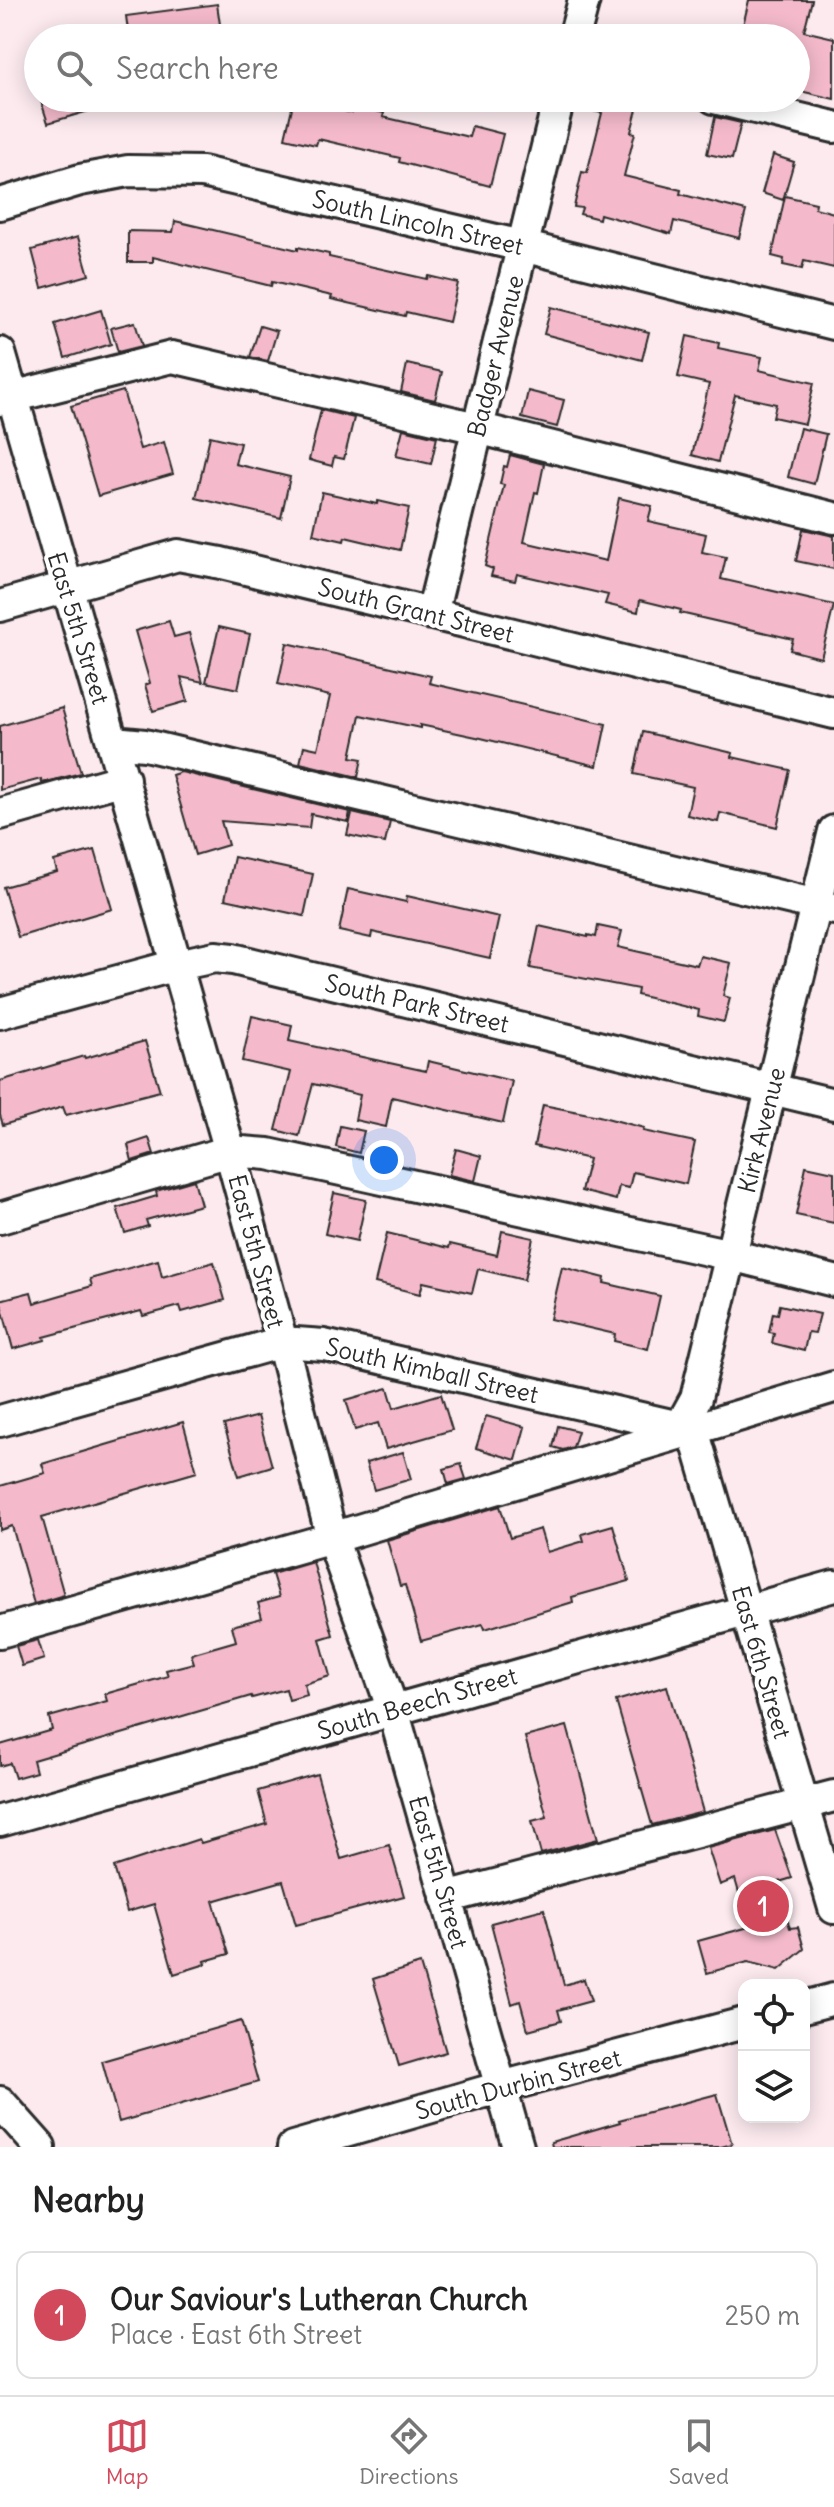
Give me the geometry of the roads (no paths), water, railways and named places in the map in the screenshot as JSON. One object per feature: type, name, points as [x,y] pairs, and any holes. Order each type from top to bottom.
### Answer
[{"type":"street","points":[[578,24],[584,0]]},
{"type":"street","name":"Badger Avenue","points":[[432,614],[556,112]]},
{"type":"street","points":[[772,112],[834,127]]},
{"type":"street","name":"South Lincoln Street","points":[[0,204],[80,180],[128,171],[202,172],[522,246],[834,324]]},
{"type":"street","name":"East 5th Street","points":[[0,353],[6,398],[124,779],[230,1151],[332,1538],[393,1710],[518,2147]]},
{"type":"street","points":[[6,398],[172,357],[477,428],[834,518]]},
{"type":"street","name":"South Grant Street","points":[[0,606],[178,555],[834,713]]},
{"type":"street","points":[[113,742],[145,745],[825,907]]},
{"type":"street","points":[[0,814],[124,779]]},
{"type":"street","name":"Kirk Avenue","points":[[686,1428],[696,1398],[771,1088],[825,907],[834,831]]},
{"type":"street","name":"South Park Street","points":[[0,1013],[215,957],[834,1104]]},
{"type":"street","points":[[0,1218],[230,1151],[283,1158],[731,1255],[834,1281]]},
{"type":"street","name":"South Kimball Street","points":[[0,1421],[282,1342],[324,1345],[686,1428]]},
{"type":"street","points":[[0,1632],[332,1538],[686,1428],[834,1387]]},
{"type":"street","name":"East 6th Street","points":[[686,1428],[747,1611],[834,1908]]},
{"type":"street","name":"South Beech Street","points":[[0,1821],[834,1586]]},
{"type":"street","points":[[446,1898],[834,1796]]},
{"type":"street","points":[[810,2005],[834,1999]]},
{"type":"street","name":"South Durbin Street","points":[[293,2147],[501,2087],[738,2025]]},
{"type":"street","points":[[0,2102],[40,2147]]},
{"type":"place","name":"Our Saviour's Lutheran Church","points":[[763,1906]]}]
